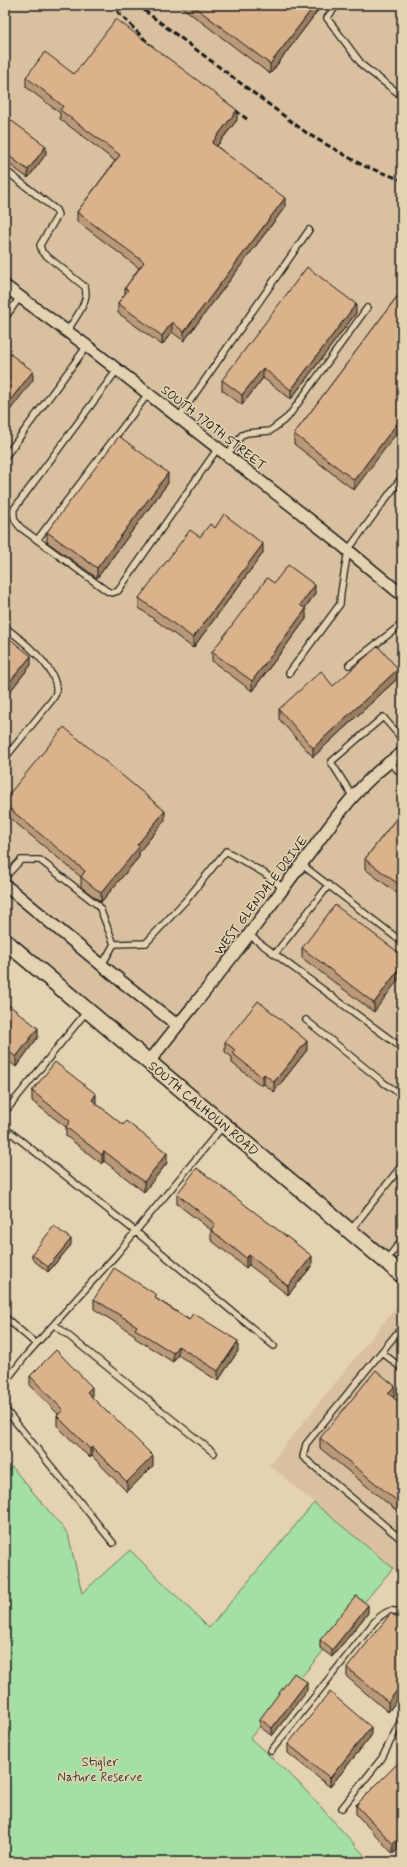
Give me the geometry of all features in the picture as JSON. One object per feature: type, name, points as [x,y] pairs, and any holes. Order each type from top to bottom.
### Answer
[{"type":"street","name":"SOUTH 170TH STREET","points":[[5,286],[87,346],[179,417],[348,550],[402,595]]},
{"type":"street","name":"WEST GLENDALE DRIVE","points":[[149,1062],[227,964],[301,864],[361,787],[389,762],[402,753]]},
{"type":"street","points":[[5,884],[177,1025]]},
{"type":"street","name":"SOUTH CALHOUN ROAD","points":[[5,941],[402,1274]]},
{"type":"lane","points":[[337,5],[327,18],[363,66],[402,96]]},
{"type":"lane","points":[[5,170],[56,210],[58,214],[40,245],[40,248],[42,252],[85,287],[86,290],[86,296],[80,310],[67,331]]},
{"type":"lane","points":[[179,417],[309,230]]},
{"type":"lane","points":[[5,318],[20,297]]},
{"type":"lane","points":[[227,455],[242,435],[246,433],[270,431],[288,417],[367,308]]},
{"type":"lane","points":[[5,457],[87,346]]},
{"type":"lane","points":[[117,370],[14,509],[16,523],[37,540],[107,591],[112,593],[118,591],[218,448]]},
{"type":"lane","points":[[37,540],[148,394]]},
{"type":"lane","points":[[289,673],[340,604],[348,550],[401,479]]},
{"type":"lane","points":[[349,665],[402,624]]},
{"type":"lane","points":[[5,758],[52,700],[56,691],[48,668],[32,648],[6,628]]},
{"type":"lane","points":[[353,797],[331,762],[382,718],[402,739]]},
{"type":"lane","points":[[389,762],[402,774]]},
{"type":"lane","points":[[114,944],[146,943],[188,898],[226,851],[248,863],[283,888]]},
{"type":"lane","points":[[5,877],[21,860],[40,860],[99,906],[114,944]]},
{"type":"lane","points":[[301,864],[402,942]]},
{"type":"lane","points":[[275,954],[328,885]]},
{"type":"lane","points":[[249,935],[402,1048]]},
{"type":"lane","points":[[102,965],[114,944]]},
{"type":"lane","points":[[5,1112],[88,1011]]},
{"type":"lane","points":[[306,1020],[384,1083],[402,1095]]},
{"type":"lane","points":[[5,1382],[224,1125]]},
{"type":"lane","points":[[5,1128],[135,1231],[274,1346]]},
{"type":"lane","points":[[350,1231],[402,1165]]},
{"type":"lane","points":[[385,1261],[402,1240]]},
{"type":"lane","points":[[5,1317],[36,1344]]},
{"type":"lane","points":[[54,1324],[214,1454]]},
{"type":"lane","points":[[402,1327],[306,1444],[303,1458],[402,1540]]},
{"type":"lane","points":[[382,1352],[402,1369]]},
{"type":"lane","points":[[5,1409],[113,1543]]},
{"type":"lane","points":[[271,1751],[375,1621],[388,1610],[393,1610],[402,1615]]},
{"type":"lane","points":[[342,1808],[382,1758],[402,1718]]},
{"type":"shaded area","points":[[5,5],[402,5],[402,1274],[5,941]]},
{"type":"shaded area","points":[[402,1300],[402,1576],[269,1465]]},
{"type":"green space","name":"Stigler Nature Reserve","points":[[12,1467],[68,1534],[82,1593],[130,1550],[209,1628],[314,1503],[393,1568],[250,1738],[299,1783],[364,1855],[367,1862],[5,1862],[5,1474]]},
{"type":"building","points":[[192,5],[315,5],[270,64]]},
{"type":"building","points":[[116,19],[237,110],[212,143],[285,198],[184,332],[172,322],[162,336],[118,303],[128,290],[125,288],[144,262],[77,212],[120,155],[60,110],[63,106],[26,77],[45,52],[74,74]]},
{"type":"building","points":[[5,116],[46,146],[28,170],[5,153]]},
{"type":"building","points":[[307,267],[356,304],[291,390],[263,368],[242,395],[222,380]]},
{"type":"building","points":[[402,290],[402,417],[354,480],[294,434]]},
{"type":"building","points":[[5,350],[33,371],[5,407]]},
{"type":"building","points":[[119,436],[168,473],[97,568],[47,532]]},
{"type":"building","points":[[224,514],[263,544],[193,638],[139,598],[190,530],[200,537],[210,524],[215,528]]},
{"type":"building","points":[[288,565],[315,585],[300,605],[306,609],[252,681],[212,652],[267,578],[274,583]]},
{"type":"building","points":[[5,635],[31,656],[7,685],[5,684]]},
{"type":"building","points":[[378,646],[398,669],[313,748],[279,709],[321,671],[333,686]]},
{"type":"building","points":[[64,727],[165,811],[137,845],[139,847],[101,893],[81,877],[85,871],[5,805],[5,799]]},
{"type":"building","points":[[402,811],[402,887],[365,859]]},
{"type":"building","points":[[335,905],[402,955],[402,965],[374,1003],[302,948]]},
{"type":"building","points":[[258,1001],[307,1041],[274,1082],[264,1074],[262,1077],[232,1053],[235,1050],[225,1042]]},
{"type":"building","points":[[5,1002],[38,1028],[16,1057],[5,1049]]},
{"type":"building","points":[[55,1062],[96,1094],[92,1100],[123,1125],[126,1121],[167,1153],[144,1182],[104,1151],[102,1155],[66,1127],[70,1121],[32,1091]]},
{"type":"building","points":[[197,1168],[312,1256],[288,1286],[249,1255],[246,1258],[211,1230],[215,1224],[177,1194]]},
{"type":"building","points":[[54,1226],[71,1239],[48,1267],[32,1254]]},
{"type":"building","points":[[114,1268],[157,1295],[155,1298],[189,1320],[193,1313],[238,1341],[218,1371],[178,1346],[173,1353],[135,1329],[137,1326],[94,1299]]},
{"type":"building","points":[[56,1350],[92,1387],[87,1392],[153,1456],[127,1482],[92,1447],[90,1449],[57,1416],[63,1410],[30,1376]]},
{"type":"building","points":[[376,1370],[395,1386],[388,1393],[402,1405],[402,1505],[320,1438]]},
{"type":"building","points":[[356,1596],[368,1605],[332,1650],[320,1640]]},
{"type":"building","points":[[391,1613],[402,1622],[402,1684],[388,1702],[347,1668]]},
{"type":"building","points":[[294,1673],[307,1682],[272,1728],[260,1719]]},
{"type":"building","points":[[330,1692],[371,1727],[330,1778],[288,1744]]},
{"type":"building","points":[[402,1759],[402,1835],[393,1844],[356,1805]]},
{"type":"railway","points":[[111,5],[156,51]]},
{"type":"railway","points":[[137,5],[308,134],[364,166],[402,180]]},
{"type":"railway","points":[[228,105],[247,119]]}]
